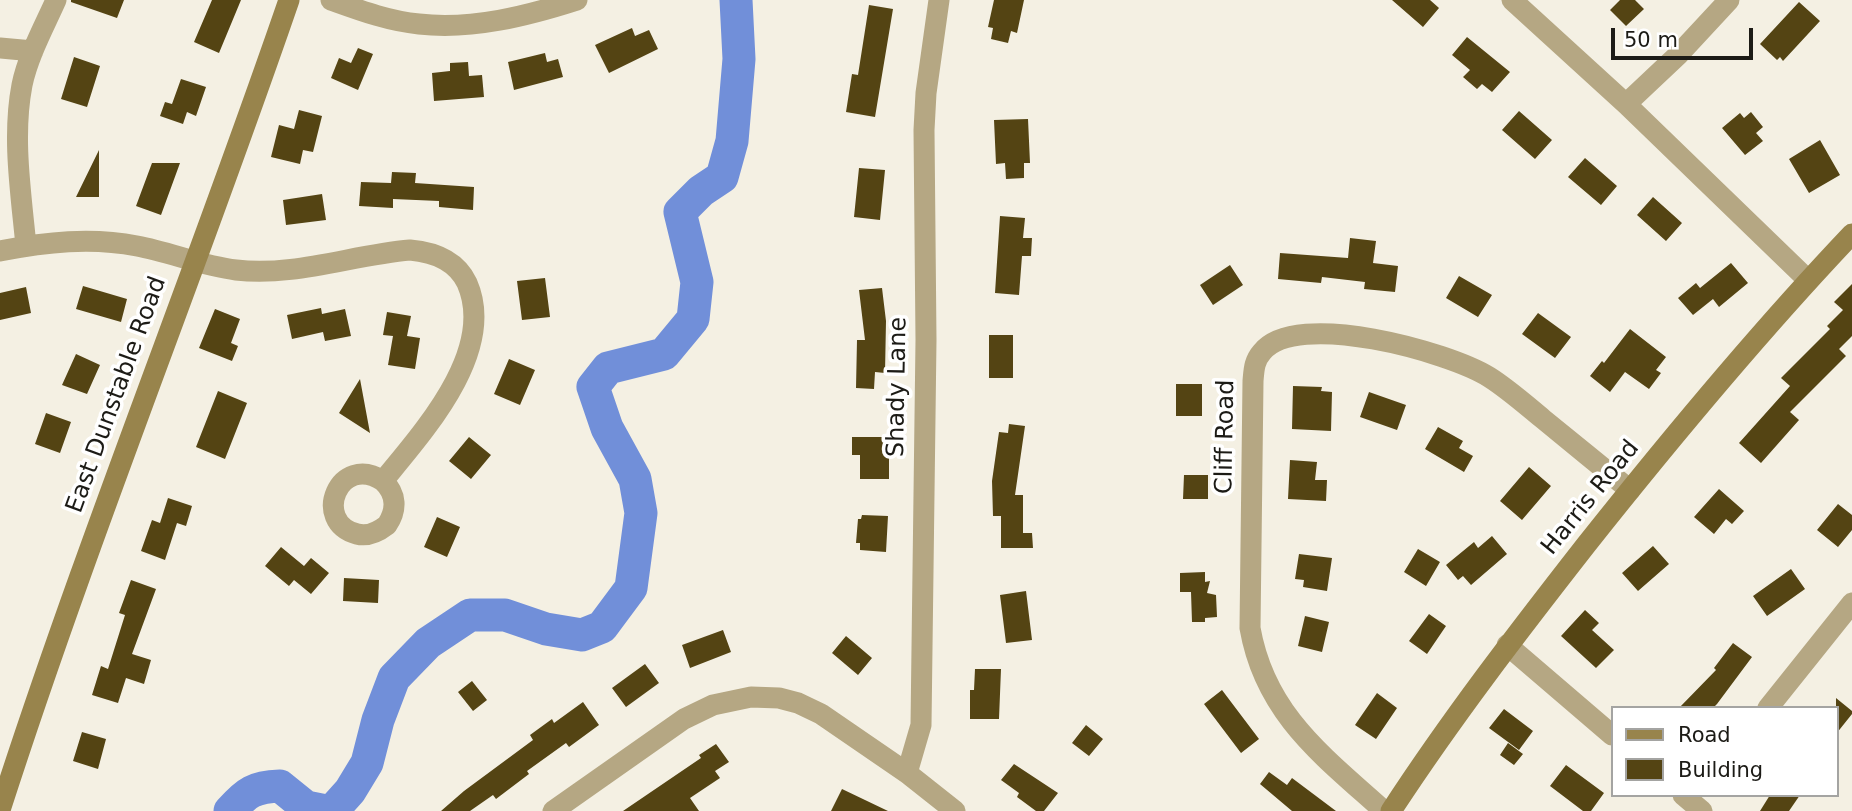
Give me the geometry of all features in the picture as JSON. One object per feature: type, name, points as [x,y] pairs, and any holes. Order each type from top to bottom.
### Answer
[{"type":"street","points":[[26,246],[19,175],[22,84],[33,51],[56,0]]},
{"type":"street","name":"East Dunstable Road","points":[[0,810],[50,657],[289,0]]},
{"type":"street","points":[[331,0],[398,21],[440,24],[507,19],[577,0]]},
{"type":"street","name":"Shady Lane","points":[[907,773],[921,725],[926,340],[925,130],[926,93],[939,0]]},
{"type":"street","points":[[1512,0],[1626,104],[1808,281]]},
{"type":"street","points":[[1626,104],[1678,55],[1729,0]]},
{"type":"street","points":[[0,48],[33,51]]},
{"type":"street","name":"Harris Road","points":[[1391,811],[1507,645],[1630,490],[1726,374],[1852,234]]},
{"type":"street","points":[[0,251],[57,242],[111,242],[139,246],[236,270],[283,270],[410,250],[424,251],[441,257],[454,266],[464,278],[474,307],[474,323],[468,349],[436,414],[383,481]]},
{"type":"street","name":"Cliff Road","points":[[1384,811],[1326,758],[1296,726],[1270,690],[1254,649],[1250,628],[1253,381],[1254,365],[1263,350],[1290,335],[1306,332],[1355,337],[1415,348],[1467,365],[1490,377],[1630,490]]},
{"type":"street","points":[[1770,706],[1852,603]]},
{"type":"street","points":[[1507,645],[1610,733]]},
{"type":"street","points":[[559,809],[684,719],[713,705],[751,697],[779,698],[821,714],[907,773],[955,811]]},
{"type":"building","points":[[71,0],[124,0],[117,18]]},
{"type":"building","points":[[212,0],[241,0],[219,53],[194,42]]},
{"type":"building","points":[[994,0],[1024,0],[1017,33],[1011,31],[1008,43],[991,39],[993,28],[988,27]]},
{"type":"building","points":[[1392,0],[1430,0],[1439,8],[1423,27]]},
{"type":"building","points":[[1620,0],[1635,0],[1644,9],[1626,26],[1610,10]]},
{"type":"building","points":[[1799,2],[1820,21],[1783,61],[1780,57],[1777,60],[1760,44]]},
{"type":"building","points":[[869,5],[893,9],[875,117],[846,112],[852,74],[858,75]]},
{"type":"building","points":[[632,28],[635,36],[649,30],[658,49],[609,73],[595,45]]},
{"type":"building","points":[[1467,37],[1510,72],[1492,92],[1482,84],[1477,89],[1463,77],[1470,70],[1452,55]]},
{"type":"building","points":[[358,48],[373,54],[358,90],[331,78],[339,58],[351,63]]},
{"type":"building","points":[[545,53],[547,62],[558,59],[563,77],[514,90],[508,62]]},
{"type":"building","points":[[74,57],[100,66],[87,107],[61,99]]},
{"type":"building","points":[[468,62],[469,76],[482,75],[484,97],[434,101],[432,73],[450,71],[450,63]]},
{"type":"building","points":[[181,79],[206,87],[196,116],[187,112],[183,124],[160,116],[165,102],[172,104]]},
{"type":"building","points":[[299,110],[322,116],[313,152],[303,150],[300,164],[271,157],[279,125],[294,129]]},
{"type":"building","points":[[1519,111],[1552,140],[1535,159],[1502,130]]},
{"type":"building","points":[[1751,112],[1763,127],[1756,133],[1763,141],[1745,155],[1722,128],[1740,113],[1744,118]]},
{"type":"building","points":[[1028,119],[1030,163],[1024,163],[1024,178],[1006,179],[1005,163],[996,164],[994,120]]},
{"type":"building","points":[[1820,140],[1840,175],[1809,193],[1789,159]]},
{"type":"building","points":[[99,150],[99,197],[76,197]]},
{"type":"building","points":[[1585,158],[1617,186],[1601,205],[1568,177]]},
{"type":"building","points":[[152,163],[180,163],[161,215],[136,206]]},
{"type":"building","points":[[859,168],[885,170],[880,220],[854,217]]},
{"type":"building","points":[[392,172],[416,173],[415,183],[474,187],[473,210],[439,207],[439,201],[393,199],[393,208],[359,206],[361,182],[391,183]]},
{"type":"building","points":[[322,194],[326,220],[286,225],[283,200]]},
{"type":"building","points":[[1653,197],[1682,223],[1666,241],[1637,215]]},
{"type":"building","points":[[1000,216],[1025,218],[1023,238],[1032,238],[1031,256],[1022,256],[1019,295],[995,293]]},
{"type":"building","points":[[1350,238],[1376,241],[1373,263],[1398,266],[1395,292],[1364,289],[1365,282],[1322,277],[1321,283],[1278,279],[1280,253],[1348,258]]},
{"type":"building","points":[[1731,263],[1748,283],[1719,307],[1713,299],[1693,315],[1678,298],[1696,283],[1700,288]]},
{"type":"building","points":[[1230,265],[1243,285],[1213,305],[1200,285]]},
{"type":"building","points":[[1459,276],[1492,295],[1478,317],[1446,298]]},
{"type":"building","points":[[545,278],[550,317],[522,320],[517,281]]},
{"type":"building","points":[[1852,284],[1852,336],[1839,349],[1846,356],[1790,412],[1799,420],[1761,463],[1739,443],[1790,386],[1781,378],[1830,329],[1827,326],[1843,310],[1834,302]]},
{"type":"building","points":[[83,286],[127,299],[121,322],[76,309]]},
{"type":"building","points":[[26,287],[31,313],[0,320],[0,293]]},
{"type":"building","points":[[882,288],[886,321],[885,373],[875,372],[874,389],[856,388],[857,340],[865,340],[859,290]]},
{"type":"building","points":[[321,308],[322,314],[345,309],[351,336],[325,341],[323,332],[292,339],[287,315]]},
{"type":"building","points":[[215,309],[240,319],[231,343],[238,346],[232,361],[199,348]]},
{"type":"building","points":[[387,312],[411,316],[407,336],[420,338],[415,369],[388,365],[393,336],[383,335]]},
{"type":"building","points":[[1538,313],[1571,337],[1555,358],[1522,334]]},
{"type":"building","points":[[1630,329],[1666,357],[1656,370],[1661,373],[1649,389],[1625,372],[1610,392],[1590,376],[1602,361],[1604,363]]},
{"type":"building","points":[[989,335],[1013,335],[1013,378],[989,378]]},
{"type":"building","points":[[76,354],[100,365],[87,394],[62,385]]},
{"type":"building","points":[[509,359],[535,370],[520,405],[494,394]]},
{"type":"building","points":[[360,379],[370,433],[339,413]]},
{"type":"building","points":[[1176,384],[1202,384],[1202,416],[1176,416]]},
{"type":"building","points":[[1293,386],[1322,387],[1321,391],[1332,392],[1331,431],[1292,429]]},
{"type":"building","points":[[218,391],[247,403],[225,459],[196,447]]},
{"type":"building","points":[[1369,392],[1406,405],[1397,430],[1360,417]]},
{"type":"building","points":[[46,413],[71,422],[60,453],[35,444]]},
{"type":"building","points":[[1009,424],[1025,426],[1015,495],[1023,495],[1023,533],[1032,533],[1033,548],[1001,548],[1001,516],[993,516],[992,481],[999,432],[1008,433]]},
{"type":"building","points":[[1438,427],[1463,441],[1459,448],[1473,456],[1464,472],[1425,449]]},
{"type":"building","points":[[469,437],[491,455],[471,479],[449,461]]},
{"type":"building","points":[[852,437],[889,437],[889,479],[860,479],[860,455],[852,455]]},
{"type":"building","points":[[1290,460],[1317,462],[1315,480],[1327,480],[1326,501],[1288,499]]},
{"type":"building","points":[[1529,467],[1551,486],[1522,520],[1500,501]]},
{"type":"building","points":[[1184,475],[1208,475],[1208,499],[1183,499]]},
{"type":"building","points":[[1719,489],[1744,511],[1732,524],[1726,519],[1714,534],[1694,517]]},
{"type":"building","points":[[168,498],[192,506],[186,526],[177,523],[165,560],[141,551],[152,520],[160,523]]},
{"type":"building","points":[[1838,504],[1852,515],[1852,530],[1838,547],[1817,530]]},
{"type":"building","points":[[862,515],[888,516],[886,552],[860,550],[860,543],[856,543],[858,519],[861,519]]},
{"type":"building","points":[[437,517],[460,527],[447,557],[424,547]]},
{"type":"building","points":[[1492,536],[1507,554],[1471,585],[1463,576],[1458,580],[1446,565],[1474,542],[1478,548]]},
{"type":"building","points":[[1653,546],[1669,564],[1638,591],[1622,573]]},
{"type":"building","points":[[281,547],[304,566],[311,558],[329,573],[311,594],[294,580],[289,586],[265,566]]},
{"type":"building","points":[[1418,549],[1440,562],[1426,586],[1404,572]]},
{"type":"building","points":[[1299,554],[1332,558],[1327,591],[1303,587],[1304,580],[1295,579]]},
{"type":"building","points":[[1791,569],[1805,589],[1767,616],[1753,596]]},
{"type":"building","points":[[1205,572],[1205,582],[1210,581],[1207,593],[1216,595],[1217,617],[1205,618],[1205,622],[1192,622],[1191,592],[1180,592],[1180,573]]},
{"type":"building","points":[[344,578],[379,580],[378,603],[343,601]]},
{"type":"building","points":[[131,580],[156,589],[132,654],[151,660],[144,684],[126,678],[118,703],[92,695],[101,666],[108,669],[125,615],[119,613]]},
{"type":"building","points":[[1026,591],[1032,640],[1006,643],[1000,595]]},
{"type":"building","points":[[1585,610],[1599,623],[1592,630],[1614,650],[1596,668],[1561,636]]},
{"type":"building","points":[[1429,614],[1446,626],[1427,654],[1409,641]]},
{"type":"building","points":[[1305,616],[1329,622],[1322,652],[1298,646]]},
{"type":"building","points":[[723,630],[731,652],[690,668],[682,645]]},
{"type":"building","points":[[846,636],[872,658],[858,675],[832,653]]},
{"type":"building","points":[[1733,643],[1752,657],[1715,706],[1681,706],[1716,670],[1714,668]]},
{"type":"building","points":[[645,664],[659,683],[626,707],[612,688]]},
{"type":"building","points":[[975,669],[1001,669],[999,719],[970,719],[970,690],[974,690]]},
{"type":"building","points":[[472,681],[487,700],[473,711],[458,692]]},
{"type":"building","points":[[1222,690],[1259,739],[1241,753],[1204,704]]},
{"type":"building","points":[[1377,693],[1397,708],[1376,739],[1355,725]]},
{"type":"building","points":[[1836,698],[1852,711],[1838,732],[1838,706]]},
{"type":"building","points":[[583,702],[599,725],[569,747],[566,743],[527,771],[529,774],[496,799],[493,795],[470,811],[441,811],[533,740],[530,735],[552,719],[554,723]]},
{"type":"building","points":[[1504,709],[1533,731],[1519,750],[1489,728]]},
{"type":"building","points":[[1086,725],[1103,739],[1089,756],[1072,743]]},
{"type":"building","points":[[82,732],[106,739],[98,769],[73,761]]},
{"type":"building","points":[[1508,743],[1523,754],[1514,765],[1500,755]]},
{"type":"building","points":[[716,744],[729,762],[715,771],[720,778],[690,798],[699,811],[623,811],[701,758],[699,755]]},
{"type":"building","points":[[1014,764],[1058,793],[1044,811],[1036,811],[1017,797],[1019,793],[1001,780]]},
{"type":"building","points":[[1566,765],[1604,793],[1591,811],[1583,811],[1550,786]]},
{"type":"building","points":[[1269,772],[1287,785],[1292,778],[1336,811],[1292,811],[1260,784]]},
{"type":"building","points":[[842,789],[888,811],[831,811]]},
{"type":"building","points":[[1769,797],[1799,797],[1789,811],[1760,811]]},
{"type":"waterway","points":[[332,811],[350,791],[367,763],[378,720],[394,678],[428,643],[470,615],[505,615],[546,629],[582,635],[602,627],[631,588],[641,513],[635,479],[607,428],[593,387],[608,368],[664,354],[693,319],[697,282],[680,212],[701,191],[722,177],[732,141],[739,59],[736,0]]},
{"type":"waterway","points":[[230,811],[252,792],[280,786],[306,807],[326,811]]}]
